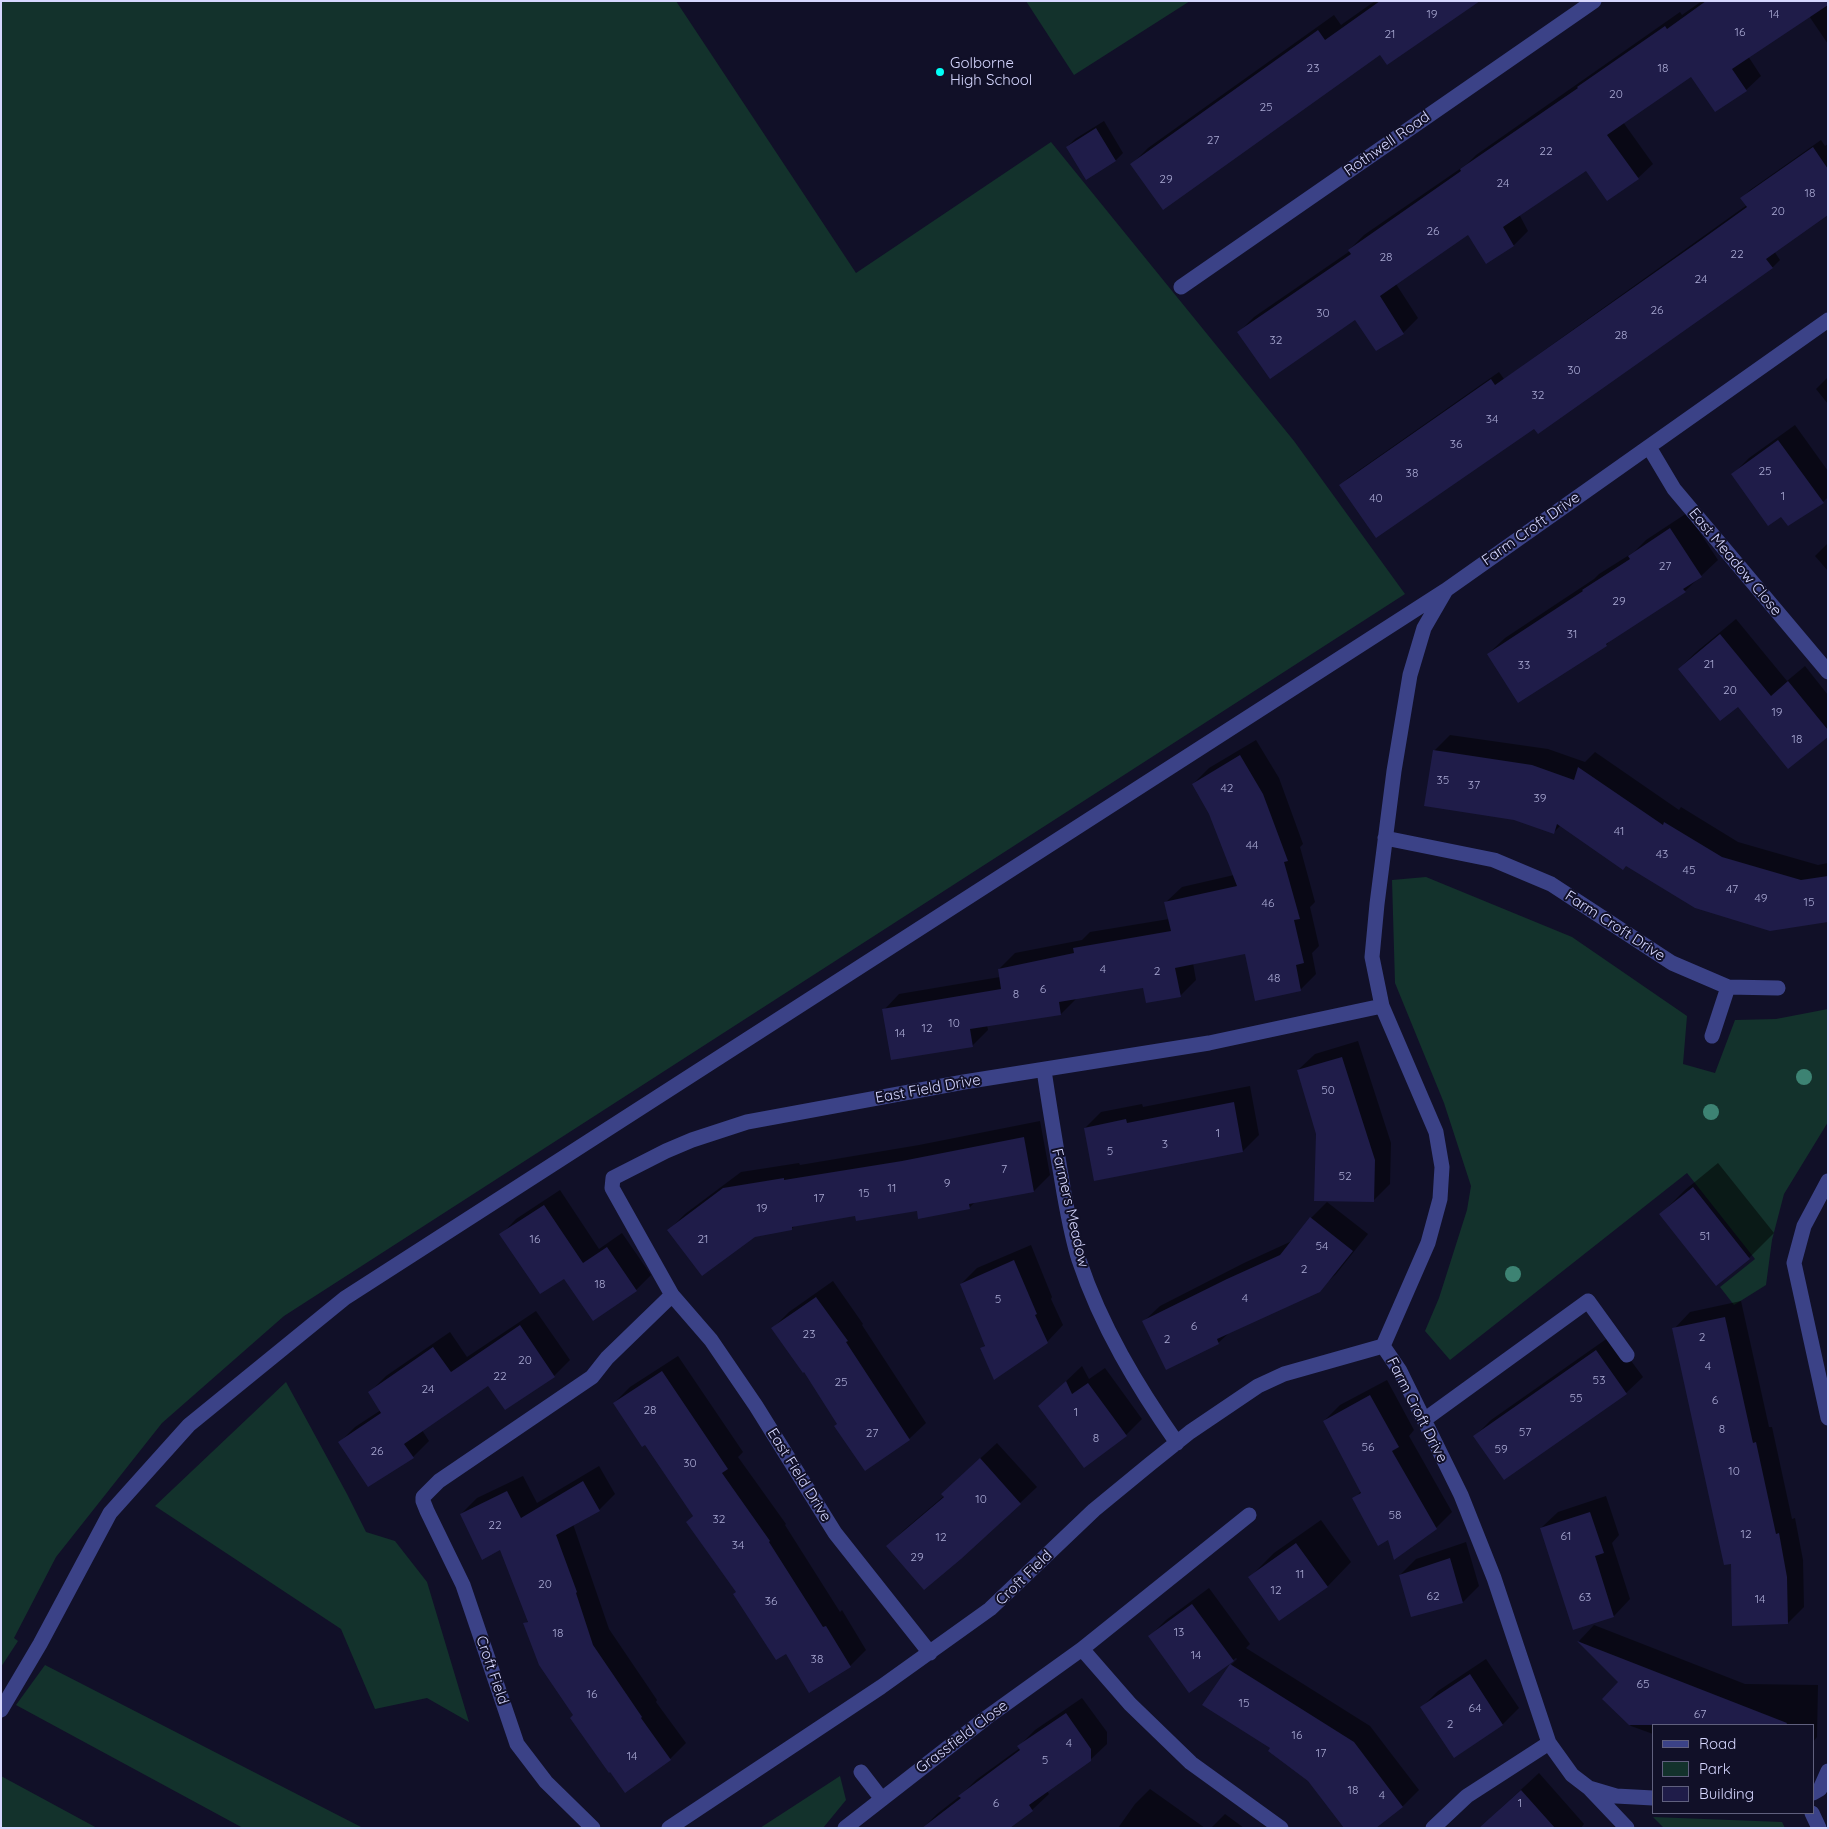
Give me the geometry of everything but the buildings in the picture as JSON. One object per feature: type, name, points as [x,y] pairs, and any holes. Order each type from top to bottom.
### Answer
[{"type":"street","name":"Rothwell Road","points":[[1181,287],[1594,1]]},
{"type":"street","name":"Farm Croft Drive","points":[[1652,1798],[1616,1796],[1590,1788],[1572,1775],[1549,1743],[1494,1578],[1461,1495],[1400,1371],[1383,1346],[1428,1243],[1440,1199],[1442,1167],[1436,1132],[1382,1006],[1372,957],[1385,838],[1394,771],[1414,659],[1424,628],[1446,590],[1828,320]]},
{"type":"street","name":"East Meadow Close","points":[[1649,447],[1674,489],[1828,672]]},
{"type":"street","points":[[1,1710],[40,1644],[110,1513],[189,1425],[345,1298],[1446,590]]},
{"type":"street","name":"Farm Croft Drive","points":[[1385,838],[1488,858],[1550,884],[1672,962],[1728,987],[1778,988]]},
{"type":"street","points":[[1712,1036],[1728,987]]},
{"type":"street","name":"East Field Drive","points":[[930,1653],[835,1533],[756,1406],[710,1340],[672,1294],[612,1188],[613,1178],[692,1140],[747,1122],[859,1101],[1209,1043],[1382,1006]]},
{"type":"street","name":"Farmers Meadow","points":[[1044,1070],[1057,1156],[1069,1219],[1079,1258],[1094,1298],[1116,1347],[1146,1399],[1177,1442]]},
{"type":"street","points":[[1828,1181],[1804,1226],[1794,1263],[1828,1418]]},
{"type":"street","name":"Croft Field","points":[[593,1828],[546,1782],[517,1744],[463,1585],[424,1506],[423,1497],[439,1480],[592,1377],[608,1358],[672,1294]]},
{"type":"street","points":[[1424,1420],[1588,1301],[1627,1355]]},
{"type":"street","name":"Croft Field","points":[[668,1828],[776,1758],[930,1653],[990,1609],[1094,1510],[1177,1442],[1258,1386],[1284,1374],[1383,1346]]},
{"type":"street","name":"Grassfield Close","points":[[845,1828],[881,1798],[986,1718],[1082,1649],[1249,1515]]},
{"type":"street","points":[[1082,1649],[1130,1704],[1191,1763],[1265,1814],[1282,1828]]},
{"type":"street","points":[[1433,1828],[1468,1796],[1549,1743]]},
{"type":"street","points":[[1814,1792],[1820,1789],[1828,1771]]},
{"type":"street","points":[[861,1772],[881,1798]]},
{"type":"street","points":[[1590,1788],[1627,1828]]},
{"type":"street","points":[[1812,1814],[1819,1828]]},
{"type":"green space","points":[[1,1],[676,1],[856,273],[1051,142],[1294,441],[1405,594],[284,1316],[162,1423],[56,1557],[14,1638],[18,1641],[1,1667]]},
{"type":"green space","points":[[1026,1],[1190,1],[1074,75]]},
{"type":"green space","points":[[1426,877],[1572,937],[1687,1016],[1683,1064],[1715,1073],[1735,1020],[1776,1019],[1828,1009],[1828,1122],[1784,1194],[1772,1240],[1766,1285],[1734,1305],[1720,1287],[1755,1259],[1687,1173],[1450,1360],[1425,1331],[1439,1298],[1467,1210],[1471,1186],[1444,1103],[1395,983],[1392,880]]},
{"type":"green space","points":[[286,1382],[366,1532],[395,1541],[427,1582],[469,1722],[427,1698],[375,1709],[341,1629],[155,1506]]},
{"type":"green space","points":[[45,1665],[363,1828],[243,1828],[16,1705]]},
{"type":"green space","points":[[1,1776],[97,1828],[1,1828]]},
{"type":"green space","points":[[840,1776],[846,1800],[823,1828],[760,1828]]},
{"type":"green space","points":[[1653,1817],[1782,1822],[1785,1828],[1664,1828]]},
{"type":"place","name":"Golborne High School","points":[[940,72]]}]
